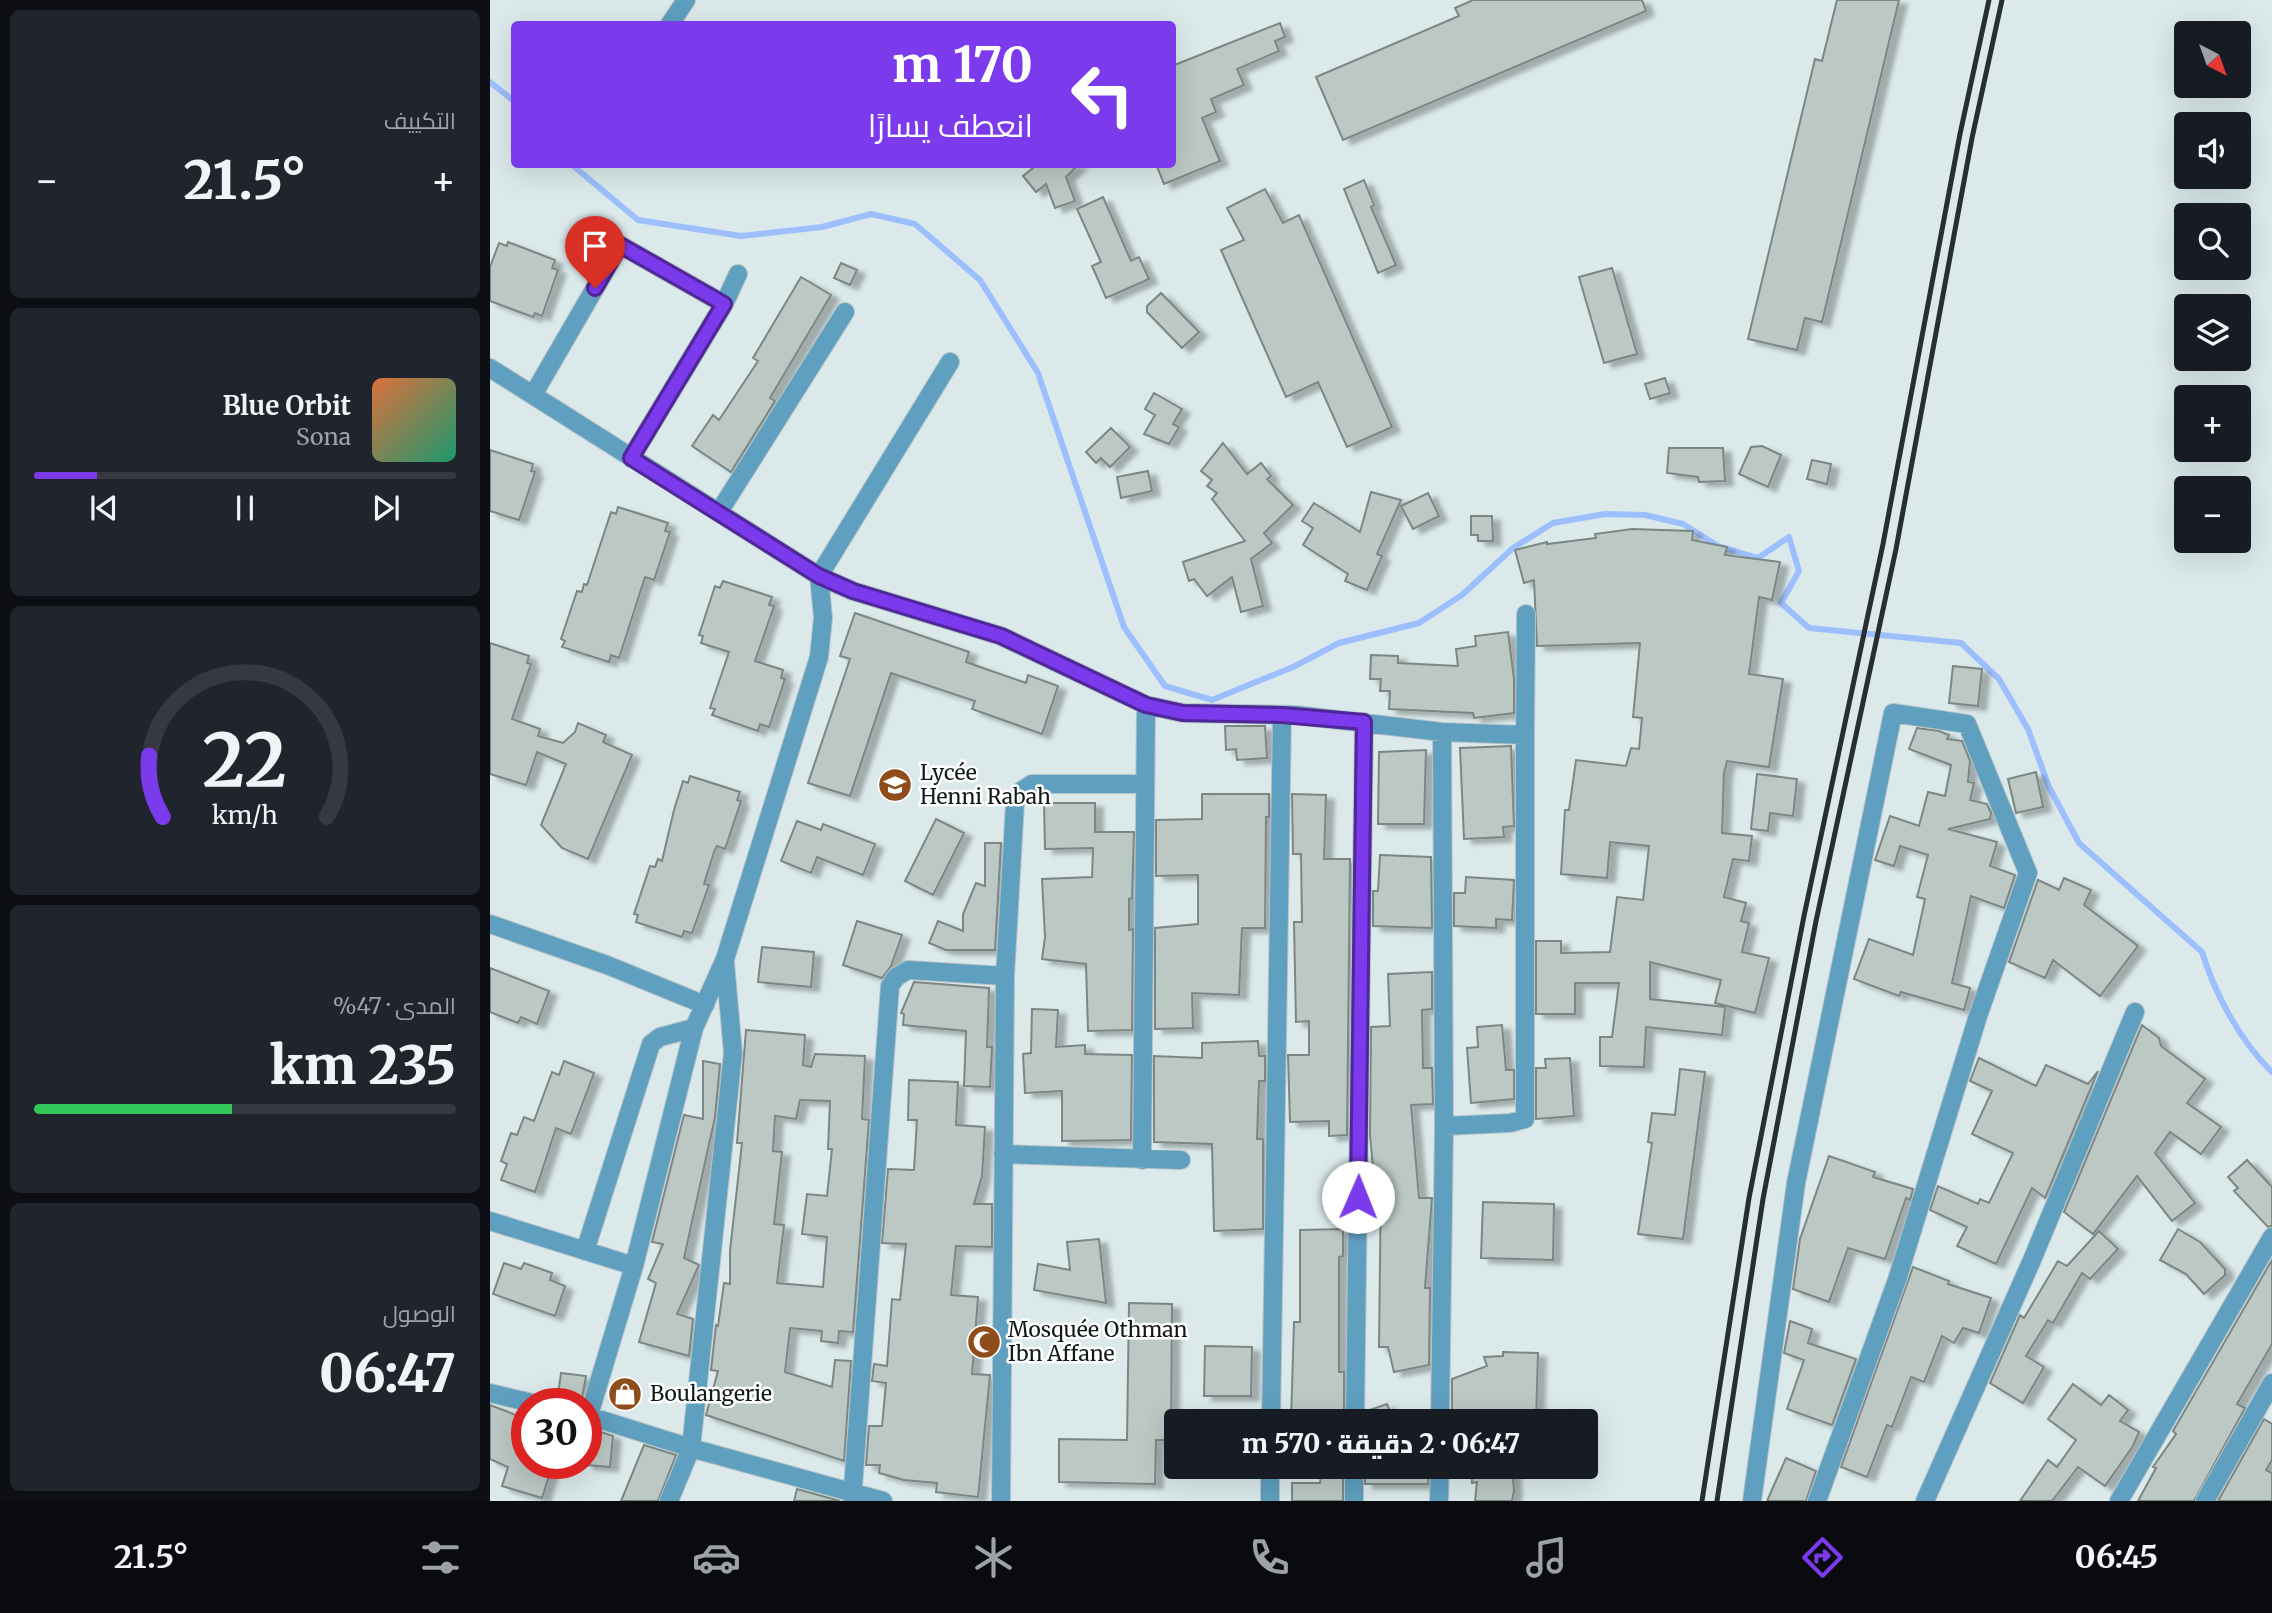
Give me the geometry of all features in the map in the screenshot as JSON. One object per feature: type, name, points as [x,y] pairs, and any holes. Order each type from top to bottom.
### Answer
[{"type":"street","points":[[672,21],[686,0]]},
{"type":"street","points":[[533,395],[620,245],[724,304]]},
{"type":"street","points":[[631,458],[724,304],[738,274]]},
{"type":"street","points":[[719,512],[845,312]]},
{"type":"street","points":[[596,1388],[634,1266],[694,1028],[725,959],[819,657],[823,618],[819,576],[950,362]]},
{"type":"street","points":[[490,368],[819,576],[853,591],[1001,636],[1146,705],[1183,713],[1282,715],[1442,732],[1525,735]]},
{"type":"street","points":[[1444,1126],[1510,1123],[1525,1119],[1526,614]]},
{"type":"street","points":[[1142,1160],[1146,705]]},
{"type":"street","points":[[1752,1501],[1796,1183],[1893,713],[1967,724],[2028,873],[1978,1016],[1897,1280],[1817,1501]]},
{"type":"street","points":[[1271,1409],[1282,715]]},
{"type":"street","points":[[1355,1409],[1364,722]]},
{"type":"street","points":[[1440,1409],[1444,1126],[1442,732]]},
{"type":"street","points":[[1001,1501],[1006,976],[1015,803],[1021,791],[1032,784],[1144,784]]},
{"type":"street","points":[[490,923],[607,965],[705,1005]]},
{"type":"street","points":[[669,1501],[691,1448],[733,1053],[725,959]]},
{"type":"street","points":[[852,1497],[890,986],[908,970],[1006,976]]},
{"type":"street","points":[[1925,1501],[2032,1260],[2136,1012]]},
{"type":"street","points":[[585,1251],[651,1044],[660,1037],[694,1028]]},
{"type":"street","points":[[1003,1154],[1181,1160]]},
{"type":"street","points":[[490,1221],[634,1266]]},
{"type":"street","points":[[2119,1501],[2272,1237]]},
{"type":"street","points":[[2205,1501],[2272,1383]]},
{"type":"street","points":[[490,1393],[511,1398]]},
{"type":"street","points":[[602,1420],[852,1497],[883,1501]]},
{"type":"street","points":[[1270,1479],[1270,1501]]},
{"type":"street","points":[[1354,1479],[1354,1501]]},
{"type":"street","points":[[1439,1501],[1440,1479]]},
{"type":"building","points":[[1473,0],[1642,0],[1646,11],[1343,140],[1316,77],[1459,16],[1455,8]]},
{"type":"building","points":[[1837,0],[1899,0],[1822,322],[1805,318],[1797,350],[1748,339],[1815,59],[1822,61]]},
{"type":"building","points":[[1280,23],[1285,37],[1275,41],[1279,51],[1237,69],[1244,85],[1211,99],[1216,112],[1202,118],[1220,161],[1164,184],[1158,168],[1176,168],[1176,64]]},
{"type":"building","points":[[1033,168],[1075,168],[1066,177],[1075,201],[1055,208],[1046,184],[1036,192],[1023,176]]},
{"type":"building","points":[[1364,180],[1374,205],[1371,207],[1396,265],[1378,273],[1344,189]]},
{"type":"building","points":[[1265,189],[1283,223],[1299,215],[1392,427],[1347,447],[1318,382],[1286,397],[1221,250],[1244,240],[1227,208]]},
{"type":"building","points":[[1103,197],[1131,261],[1139,257],[1149,279],[1106,298],[1092,266],[1101,262],[1077,209]]},
{"type":"building","points":[[508,242],[555,260],[552,268],[558,270],[542,316],[535,313],[533,317],[490,301],[490,267],[499,243],[507,246]]},
{"type":"building","points":[[841,263],[857,270],[850,285],[834,278]]},
{"type":"building","points":[[1612,268],[1637,354],[1604,363],[1579,277]]},
{"type":"building","points":[[801,277],[831,295],[770,398],[775,401],[731,472],[692,446],[713,415],[719,420],[758,361],[753,358]]},
{"type":"building","points":[[1161,293],[1199,332],[1182,348],[1147,312],[1147,306]]},
{"type":"building","points":[[1665,378],[1670,393],[1650,399],[1645,384]]},
{"type":"building","points":[[1154,393],[1182,409],[1173,424],[1179,427],[1169,444],[1144,434],[1155,415],[1145,409]]},
{"type":"building","points":[[1111,428],[1130,447],[1110,467],[1101,458],[1096,463],[1086,452]]},
{"type":"building","points":[[1223,443],[1247,474],[1261,463],[1271,476],[1267,479],[1293,505],[1264,533],[1272,543],[1251,559],[1263,606],[1241,612],[1232,577],[1207,596],[1194,579],[1189,581],[1183,562],[1245,541],[1212,499],[1217,493],[1207,486],[1212,480],[1201,471]]},
{"type":"building","points":[[1762,446],[1781,455],[1768,487],[1739,474],[1751,447]]},
{"type":"building","points":[[1669,448],[1723,448],[1725,481],[1699,482],[1698,477],[1667,473]]},
{"type":"building","points":[[490,450],[533,464],[531,471],[535,472],[519,520],[490,511]]},
{"type":"building","points":[[1812,460],[1831,464],[1827,484],[1807,479]]},
{"type":"building","points":[[1148,471],[1152,491],[1121,498],[1117,477]]},
{"type":"building","points":[[1371,492],[1401,500],[1377,554],[1382,556],[1367,590],[1345,581],[1348,574],[1303,545],[1313,528],[1302,521],[1314,503],[1360,532]]},
{"type":"building","points":[[1428,493],[1439,516],[1413,529],[1401,506]]},
{"type":"building","points":[[618,507],[668,523],[665,531],[670,532],[654,580],[645,577],[619,658],[611,655],[609,662],[562,647],[565,641],[561,639],[577,591],[582,592],[584,584],[587,585],[611,512],[616,514]]},
{"type":"building","points":[[1471,516],[1492,516],[1493,541],[1478,541],[1478,535],[1471,535]]},
{"type":"building","points":[[1632,529],[1693,531],[1692,540],[1727,547],[1725,555],[1780,562],[1772,600],[1759,597],[1749,674],[1783,679],[1769,767],[1727,761],[1724,773],[1722,833],[1752,836],[1749,861],[1733,859],[1724,897],[1746,903],[1741,921],[1749,923],[1742,952],[1769,958],[1755,1013],[1715,1003],[1721,980],[1650,962],[1650,999],[1725,1007],[1722,1035],[1646,1027],[1644,1067],[1600,1066],[1600,1037],[1612,1037],[1619,983],[1575,983],[1575,1014],[1536,1014],[1536,941],[1561,941],[1561,953],[1610,952],[1617,897],[1643,900],[1649,846],[1610,842],[1607,878],[1561,874],[1565,810],[1569,810],[1576,760],[1626,766],[1631,748],[1639,749],[1642,718],[1633,717],[1640,643],[1537,646],[1534,580],[1524,583],[1515,550],[1547,542],[1596,538],[1595,534]]},
{"type":"building","points":[[723,581],[772,597],[769,605],[774,606],[755,661],[783,670],[781,678],[785,679],[769,727],[760,724],[758,731],[712,715],[715,709],[710,708],[729,652],[701,643],[703,636],[699,635],[715,586],[720,588]]},
{"type":"building","points":[[855,613],[969,652],[966,662],[1026,683],[1028,675],[1058,686],[1042,734],[972,709],[975,701],[891,673],[850,796],[808,783],[850,659],[840,656]]},
{"type":"building","points":[[1508,632],[1514,679],[1514,713],[1474,718],[1473,713],[1389,709],[1390,691],[1380,691],[1381,679],[1370,679],[1371,655],[1398,656],[1398,663],[1458,666],[1456,649],[1476,646],[1475,636]]},
{"type":"building","points":[[490,643],[529,656],[527,663],[531,664],[512,719],[540,729],[538,736],[563,743],[575,732],[578,723],[606,735],[603,742],[632,755],[588,859],[562,848],[541,825],[566,764],[537,752],[526,785],[490,774]]},
{"type":"building","points":[[1953,666],[1982,669],[1978,706],[1949,703]]},
{"type":"building","points":[[1225,726],[1265,726],[1267,758],[1237,760],[1236,749],[1226,750]]},
{"type":"building","points":[[1917,728],[1939,731],[1949,735],[1947,739],[1962,741],[1970,761],[1968,782],[1974,783],[1970,800],[1987,804],[1991,813],[1990,819],[1948,829],[1997,842],[1990,866],[2015,875],[2004,908],[1971,896],[1952,983],[1970,988],[1964,1010],[1901,992],[1899,996],[1854,979],[1869,939],[1913,955],[1925,899],[1917,897],[1928,855],[1900,846],[1894,866],[1875,860],[1890,816],[1919,826],[1928,792],[1945,796],[1951,765],[1909,749]]},
{"type":"building","points":[[1511,746],[1514,826],[1503,827],[1504,837],[1464,839],[1460,748]]},
{"type":"building","points":[[1426,750],[1424,824],[1378,824],[1379,752]]},
{"type":"building","points":[[2036,772],[2043,807],[2016,813],[2008,779]]},
{"type":"building","points":[[1757,774],[1797,779],[1793,816],[1770,813],[1768,831],[1751,829]]},
{"type":"building","points":[[690,776],[740,792],[737,800],[741,801],[725,849],[717,846],[714,852],[704,884],[709,885],[692,933],[684,931],[682,937],[636,922],[638,915],[634,914],[650,866],[655,867],[658,859],[662,861],[683,781],[688,783]]},
{"type":"building","points":[[1202,794],[1269,794],[1269,817],[1266,817],[1265,928],[1242,928],[1239,995],[1192,993],[1193,1028],[1155,1029],[1155,928],[1198,924],[1198,875],[1156,876],[1156,820],[1202,819]]},
{"type":"building","points":[[1292,794],[1326,795],[1324,859],[1350,859],[1347,1135],[1329,1136],[1329,1121],[1290,1122],[1288,1055],[1309,1055],[1309,1021],[1296,1022],[1294,922],[1302,922],[1301,854],[1293,854]]},
{"type":"building","points":[[1044,803],[1095,803],[1095,832],[1134,832],[1132,898],[1129,899],[1129,930],[1133,929],[1132,1030],[1088,1031],[1086,964],[1042,959],[1045,937],[1042,879],[1092,877],[1093,848],[1045,849]]},
{"type":"building","points":[[936,819],[964,833],[933,895],[905,881]]},
{"type":"building","points":[[797,821],[821,830],[823,824],[875,844],[863,875],[817,857],[811,873],[781,861]]},
{"type":"building","points":[[985,843],[1001,843],[995,950],[946,950],[929,943],[938,921],[963,931],[963,914],[976,883],[985,886]]},
{"type":"building","points":[[1380,855],[1431,857],[1432,928],[1373,926],[1373,891],[1378,891]]},
{"type":"building","points":[[1466,877],[1514,880],[1512,920],[1496,919],[1496,928],[1454,926],[1454,893],[1465,893]]},
{"type":"building","points":[[2064,878],[2091,890],[2084,905],[2138,946],[2100,996],[2053,960],[2045,978],[2009,962],[2038,880],[2059,890]]},
{"type":"building","points":[[857,921],[902,935],[891,966],[882,978],[843,965]]},
{"type":"building","points":[[762,947],[814,952],[811,987],[758,982]]},
{"type":"building","points":[[490,968],[549,991],[537,1024],[521,1017],[518,1023],[490,1012]]},
{"type":"building","points":[[1432,972],[1432,1009],[1422,1010],[1423,1068],[1432,1068],[1433,1104],[1411,1105],[1419,1198],[1432,1198],[1425,1288],[1430,1288],[1429,1365],[1394,1372],[1388,1347],[1379,1347],[1381,1177],[1374,1178],[1370,1135],[1371,1027],[1390,1026],[1388,974]]},
{"type":"building","points":[[914,982],[989,988],[987,1047],[992,1047],[990,1087],[964,1086],[966,1031],[903,1025],[904,1014],[901,1013]]},
{"type":"building","points":[[1032,1009],[1058,1010],[1056,1047],[1085,1045],[1085,1054],[1132,1055],[1131,1140],[1062,1141],[1062,1091],[1025,1093],[1023,1054],[1031,1053]]},
{"type":"building","points":[[1502,1025],[1506,1070],[1514,1070],[1514,1099],[1471,1103],[1467,1048],[1478,1047],[1477,1027]]},
{"type":"building","points":[[2142,1025],[2159,1038],[2161,1046],[2205,1079],[2187,1103],[2221,1127],[2201,1154],[2170,1132],[2155,1153],[2195,1203],[2172,1221],[2137,1176],[2093,1234],[2064,1212]]},
{"type":"building","points":[[746,1030],[805,1035],[803,1065],[811,1067],[815,1054],[865,1056],[862,1119],[869,1120],[853,1332],[839,1331],[838,1343],[821,1341],[822,1331],[790,1328],[785,1372],[832,1387],[835,1360],[851,1361],[844,1461],[706,1415],[718,1371],[711,1370],[716,1325],[718,1326],[724,1283],[730,1284],[730,1251],[742,1143],[737,1143]],"holes":[[[800,1100],[830,1101],[828,1149],[832,1149],[827,1196],[807,1194],[802,1234],[827,1237],[823,1287],[777,1283],[784,1225],[774,1224],[782,1152],[773,1151],[775,1116],[796,1119]]]},
{"type":"building","points":[[1258,1041],[1259,1056],[1265,1056],[1265,1081],[1259,1081],[1257,1139],[1263,1139],[1263,1229],[1214,1231],[1212,1144],[1154,1142],[1154,1056],[1202,1058],[1202,1043]]},
{"type":"building","points":[[1570,1058],[1574,1116],[1536,1119],[1536,1068],[1546,1068],[1545,1059]]},
{"type":"building","points":[[1979,1058],[2036,1086],[2046,1065],[2088,1084],[2098,1071],[2045,1198],[2032,1188],[1996,1264],[1957,1246],[1967,1227],[1930,1210],[1938,1186],[1978,1204],[1980,1199],[1989,1203],[2013,1153],[1972,1134],[1992,1091],[1970,1081]]},
{"type":"building","points":[[564,1061],[594,1073],[571,1134],[556,1128],[535,1192],[501,1180],[507,1164],[501,1161],[511,1133],[517,1135],[524,1117],[534,1121],[552,1072],[559,1075]]},
{"type":"building","points":[[703,1061],[720,1064],[715,1117],[684,1258],[699,1265],[677,1314],[693,1319],[689,1356],[639,1342],[656,1283],[648,1279],[663,1244],[652,1242],[684,1115],[703,1119]]},
{"type":"building","points":[[1680,1069],[1705,1072],[1683,1239],[1638,1234],[1652,1143],[1648,1142],[1652,1113],[1675,1115]]},
{"type":"building","points":[[909,1080],[958,1082],[956,1125],[985,1127],[982,1176],[974,1204],[992,1204],[992,1247],[956,1246],[951,1295],[978,1297],[972,1374],[990,1375],[978,1497],[936,1492],[937,1483],[904,1480],[879,1473],[880,1465],[866,1465],[869,1426],[882,1426],[886,1383],[872,1381],[874,1364],[887,1366],[892,1299],[900,1300],[906,1244],[882,1243],[888,1169],[914,1170],[917,1120],[908,1120]]},
{"type":"building","points":[[1829,1156],[1875,1172],[1873,1177],[1913,1189],[1910,1200],[1906,1198],[1885,1259],[1848,1248],[1829,1302],[1793,1289],[1800,1239]]},
{"type":"building","points":[[2247,1160],[2272,1187],[2272,1226],[2268,1227],[2234,1191],[2238,1188],[2228,1177]]},
{"type":"building","points":[[1483,1202],[1554,1204],[1553,1260],[1481,1258]]},
{"type":"building","points":[[1343,1229],[1343,1256],[1339,1257],[1339,1372],[1344,1372],[1344,1409],[1291,1409],[1294,1322],[1300,1322],[1300,1230]]},
{"type":"building","points":[[2178,1229],[2200,1242],[2225,1269],[2225,1275],[2204,1294],[2186,1274],[2160,1260]]},
{"type":"building","points":[[2099,1231],[2118,1249],[2090,1279],[2082,1273],[2053,1323],[2048,1320],[2026,1356],[2044,1367],[2023,1403],[1990,1383],[2020,1315],[2024,1318],[2058,1261],[2067,1266]]},
{"type":"building","points":[[1099,1239],[1106,1303],[1034,1290],[1038,1264],[1070,1270],[1067,1242]]},
{"type":"building","points":[[2272,1260],[2272,1344],[2237,1404],[2245,1408],[2194,1501],[2138,1501],[2156,1468],[2153,1467],[2176,1434],[2173,1431]]},
{"type":"building","points":[[504,1263],[521,1269],[524,1263],[552,1273],[550,1280],[565,1286],[555,1316],[493,1294]]},
{"type":"building","points":[[1913,1267],[1949,1281],[1948,1284],[1991,1298],[1979,1333],[1963,1328],[1954,1343],[1942,1336],[1924,1382],[1911,1377],[1892,1427],[1887,1425],[1867,1477],[1841,1467]]},
{"type":"building","points":[[1129,1303],[1172,1304],[1171,1409],[1164,1409],[1164,1440],[1156,1440],[1155,1484],[1059,1482],[1059,1439],[1127,1440]]},
{"type":"building","points":[[1790,1321],[1812,1329],[1808,1343],[1856,1359],[1832,1425],[1787,1409],[1804,1360],[1784,1353]]},
{"type":"building","points":[[1205,1346],[1252,1347],[1251,1396],[1204,1396]]},
{"type":"building","points":[[1503,1352],[1538,1353],[1536,1409],[1452,1409],[1452,1379],[1487,1366],[1484,1357],[1503,1356]]},
{"type":"building","points":[[561,1373],[586,1376],[584,1388],[559,1388]]},
{"type":"building","points":[[2073,1384],[2101,1405],[2109,1395],[2128,1410],[2120,1421],[2139,1432],[2133,1446],[2105,1486],[2078,1467],[2052,1501],[2020,1501],[2048,1460],[2057,1467],[2076,1440],[2048,1419]]},
{"type":"building","points":[[1387,1404],[1389,1409],[1373,1409]]},
{"type":"building","points":[[490,1405],[511,1413],[511,1479],[548,1479],[542,1498],[502,1486],[508,1467],[490,1459]]},
{"type":"building","points":[[2264,1419],[2272,1424],[2272,1460],[2266,1470],[2272,1473],[2272,1501],[2218,1501]]},
{"type":"building","points":[[602,1432],[613,1436],[610,1467],[602,1466]]},
{"type":"building","points":[[644,1445],[676,1455],[658,1501],[621,1501]]},
{"type":"building","points":[[1786,1458],[1816,1471],[1806,1501],[1767,1501]]},
{"type":"building","points":[[1320,1479],[1343,1479],[1343,1501],[1292,1501],[1292,1483],[1320,1483]]},
{"type":"building","points":[[1365,1479],[1428,1479],[1428,1484],[1365,1484]]},
{"type":"building","points":[[1472,1479],[1513,1479],[1512,1501],[1475,1501],[1477,1482],[1472,1483]]},
{"type":"building","points":[[797,1489],[840,1501],[794,1501]]},
{"type":"waterway","points":[[490,82],[511,99]]},
{"type":"waterway","points":[[576,168],[638,220],[741,236],[822,227],[871,214],[915,224],[980,280],[1038,373],[1124,627],[1165,686],[1212,700],[1293,667],[1339,643],[1419,623],[1462,595],[1513,548],[1553,523],[1605,514],[1645,515],[1683,524],[1718,546],[1758,558],[1789,537],[1799,571],[1781,603],[1809,628],[1961,643],[1999,679],[2028,729],[2049,787],[2079,843],[2202,952],[2230,1016],[2249,1046],[2272,1072]]},
{"type":"railway","points":[[1702,1501],[1749,1198],[1804,916],[1883,544],[1960,134],[1989,0]]},
{"type":"railway","points":[[1717,1501],[1763,1199],[1816,921],[1896,549],[1972,138],[2002,0]]},
{"type":"place","name":"Lycée Henni Rabah","points":[[895,785]]},
{"type":"place","name":"Mosquée Othman Ibn Affane","points":[[984,1342]]},
{"type":"place","name":"Boulangerie","points":[[625,1394]]},
{"type":"route","points":[[595,288],[620,245],[724,304],[631,458],[819,576],[853,591],[1001,636],[1146,705],[1183,713],[1282,715],[1364,722],[1358,1197]]}]
